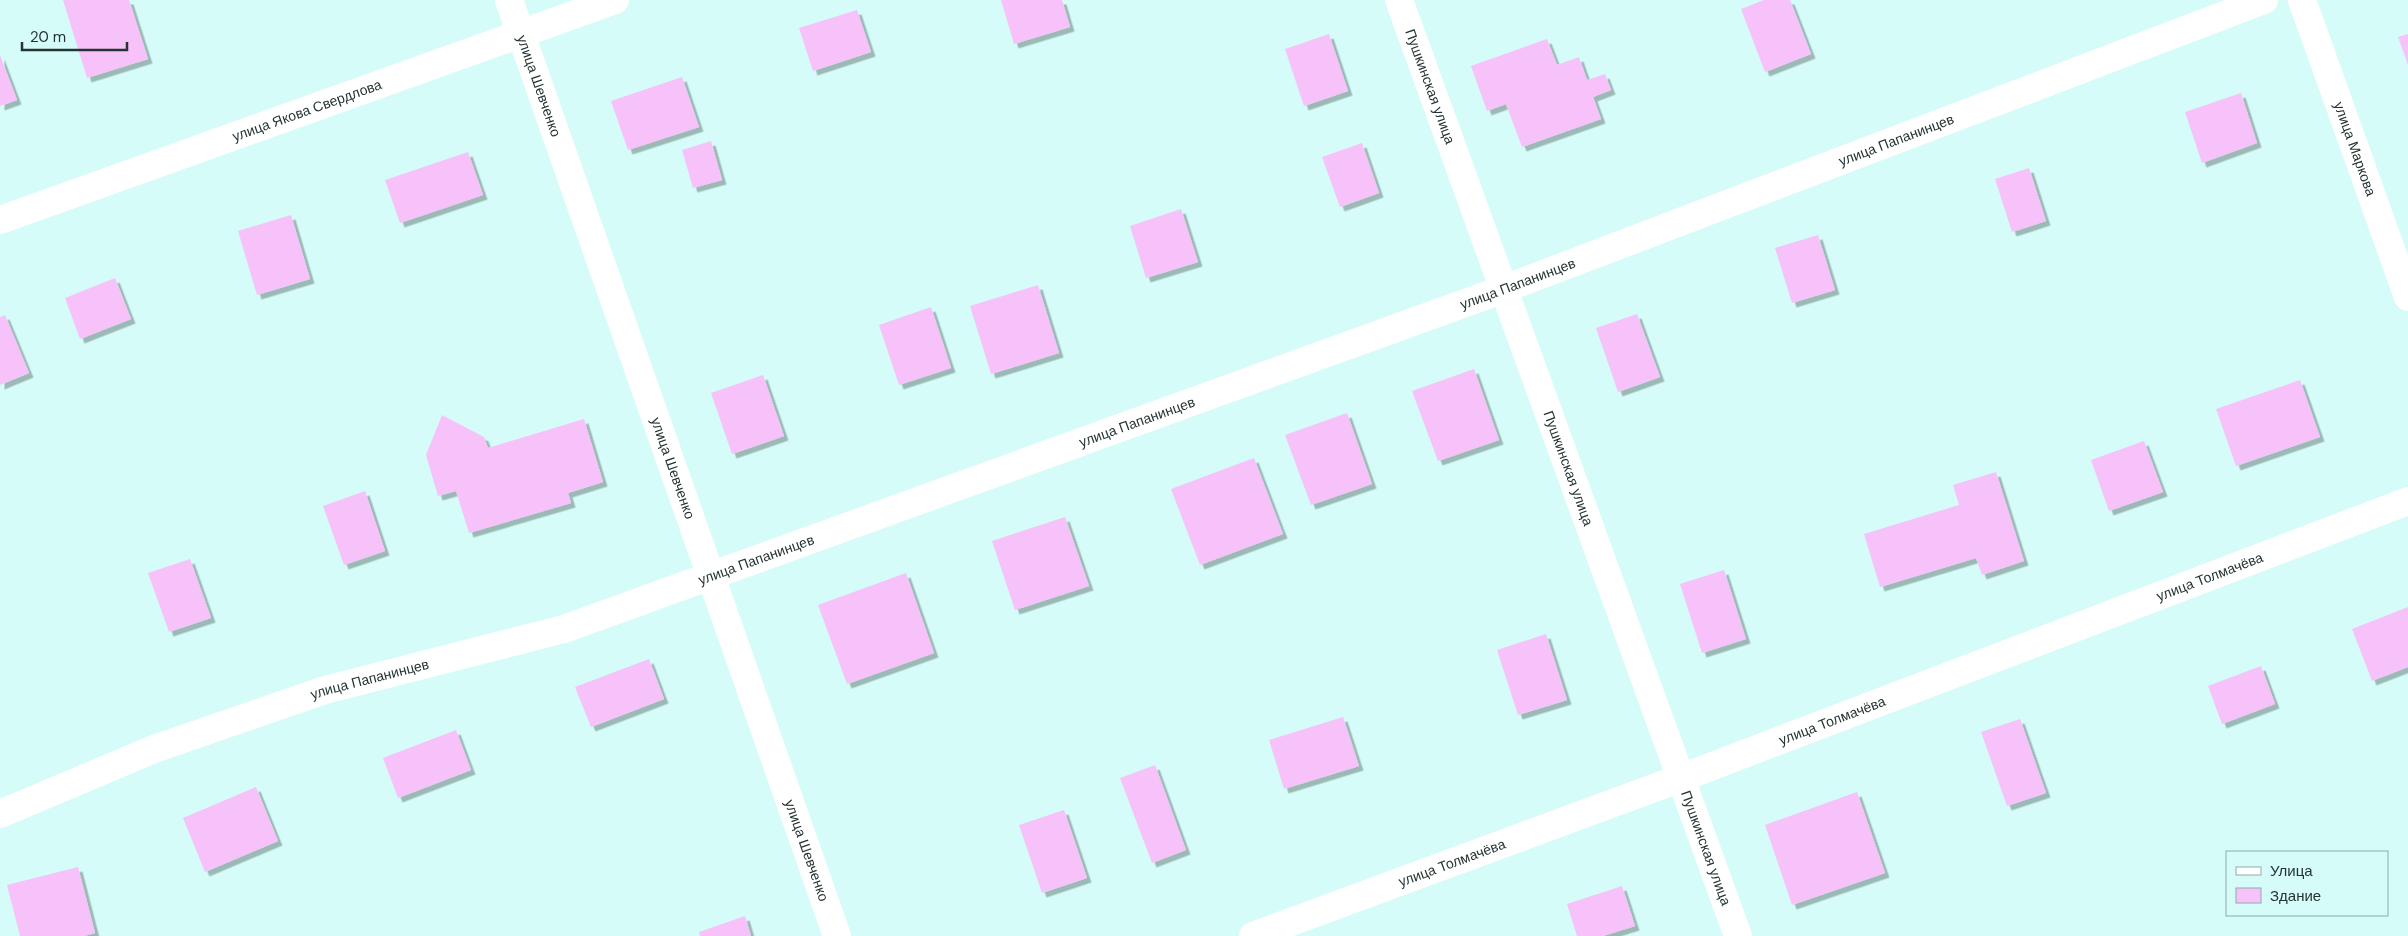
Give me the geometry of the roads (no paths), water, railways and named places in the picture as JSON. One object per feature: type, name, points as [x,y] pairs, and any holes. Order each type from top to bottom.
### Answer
[{"type":"street","name":"улица Шевченко","points":[[509,0],[837,936]]},
{"type":"street","name":"улица Якова Свердлова","points":[[0,220],[615,0]]},
{"type":"street","name":"Пушкинская улица","points":[[1399,0],[1738,936]]},
{"type":"street","name":"улица Папанинцев","points":[[0,814],[154,749],[325,690],[564,629],[1504,289],[2264,0]]},
{"type":"street","name":"улица Маркова","points":[[2302,0],[2408,297]]},
{"type":"street","name":"улица Толмачёва","points":[[1253,936],[1681,778],[2408,501]]}]
